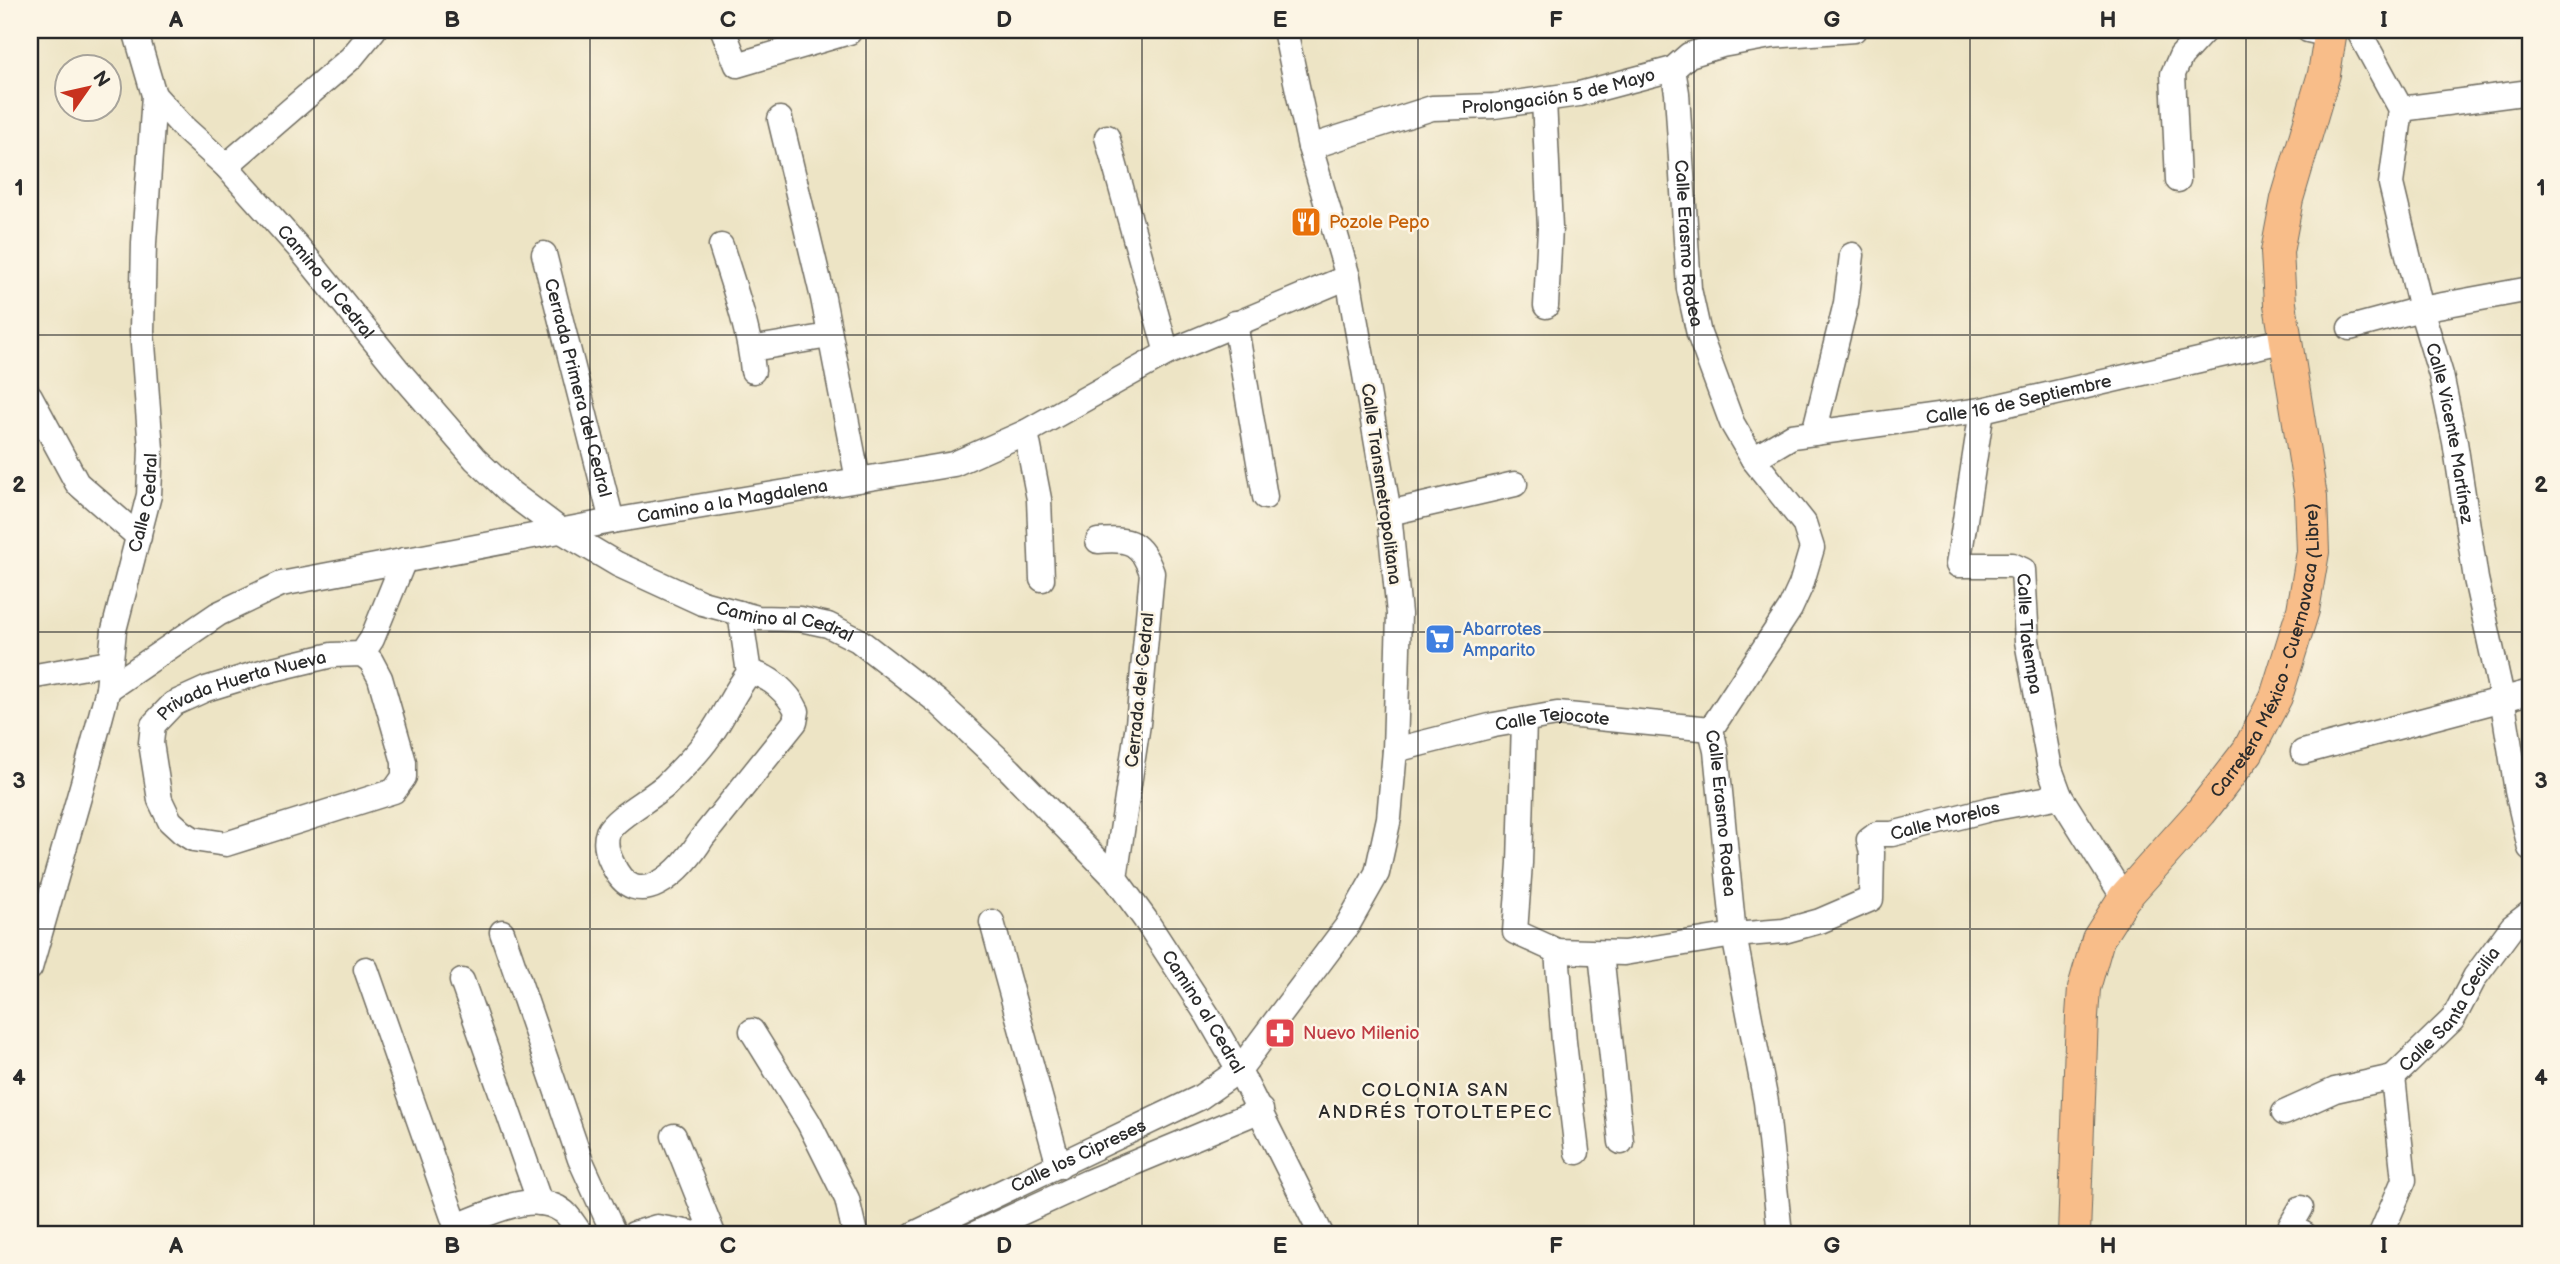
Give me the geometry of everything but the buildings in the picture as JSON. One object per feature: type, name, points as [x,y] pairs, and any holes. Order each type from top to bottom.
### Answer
[{"type":"main road","name":"Carretera México - Cuernavaca (Libre)","points":[[2074,1234],[2084,988],[2098,939],[2124,898],[2202,812],[2248,751],[2276,696],[2294,642],[2312,552],[2313,524],[2286,340],[2277,252],[2280,225],[2324,74],[2332,31]]},
{"type":"street","name":"Calle Cedral","points":[[30,968],[107,689],[114,630],[149,495],[151,449],[142,331],[144,243],[154,95],[135,30]]},
{"type":"street","points":[[226,166],[351,58],[374,30]]},
{"type":"street","points":[[723,30],[737,65],[849,32],[848,30]]},
{"type":"street","name":"Calle Transmetropolitana","points":[[1239,1070],[1347,926],[1377,873],[1389,818],[1395,750],[1399,614],[1389,513],[1348,276],[1310,147],[1285,30]]},
{"type":"street","points":[[2178,180],[2173,74],[2181,56],[2205,30]]},
{"type":"street","name":"Prolongación 5 de Mayo","points":[[1310,147],[1432,108],[1494,106],[1545,100],[1602,88],[1673,69],[1689,55],[1723,45],[1771,36],[1848,31]]},
{"type":"street","points":[[2332,31],[2401,109],[2530,92]]},
{"type":"street","name":"Calle Erasmo Rodea","points":[[1673,69],[1677,93],[1689,289],[1699,334],[1732,424],[1753,459],[1804,523],[1812,548],[1801,585],[1790,609],[1712,729],[1734,935],[1766,1102],[1780,1234]]},
{"type":"street","name":"Camino al Cedral","points":[[154,95],[184,128],[226,166],[299,248],[397,369],[475,458],[511,493],[563,531],[617,564],[702,603],[758,618],[800,619],[828,625],[858,640],[938,702],[1010,770],[1115,878],[1201,1005],[1261,1110],[1321,1234]]},
{"type":"street","points":[[1545,100],[1550,228],[1546,306]]},
{"type":"street","name":"Calle Vicente Martínez","points":[[2401,109],[2391,184],[2421,309],[2441,375],[2476,579],[2502,697],[2516,791],[2530,848]]},
{"type":"street","points":[[780,119],[823,298],[858,480]]},
{"type":"street","points":[[1107,137],[1167,353]]},
{"type":"street","points":[[721,246],[743,314],[752,360],[829,336]]},
{"type":"street","name":"Cerrada Primera del Cedral","points":[[544,254],[612,521]]},
{"type":"street","points":[[1814,433],[1846,303],[1852,255]]},
{"type":"street","name":"Camino a la Magdalena","points":[[107,689],[218,614],[268,589],[302,579],[612,521],[954,464],[1026,432],[1167,353],[1348,276]]},
{"type":"street","points":[[2350,328],[2421,309],[2530,289]]},
{"type":"street","points":[[1235,323],[1265,497]]},
{"type":"street","name":"Calle 16 de Septiembre","points":[[1753,459],[1792,436],[1982,410],[2286,340]]},
{"type":"street","points":[[30,396],[77,483],[139,537]]},
{"type":"street","name":"Calle Tlatempa","points":[[1982,410],[1958,565],[2012,565],[2023,570],[2027,641],[2036,681],[2045,747],[2060,796],[2124,898]]},
{"type":"street","points":[[1026,432],[1039,499],[1042,579]]},
{"type":"street","points":[[1389,513],[1515,484]]},
{"type":"street","name":"Cerrada del Cedral","points":[[1098,541],[1122,539],[1134,544],[1146,555],[1152,573],[1138,724],[1115,878]]},
{"type":"street","points":[[362,654],[372,639],[404,560]]},
{"type":"street","points":[[740,613],[749,674],[731,697],[709,737],[668,783],[650,800],[614,823],[608,832],[605,843],[608,854],[623,882],[636,888],[649,888],[677,870],[691,857],[717,818],[795,722],[797,711],[792,700],[759,674],[749,674]]},
{"type":"street","name":"Privada Huerta Nueva","points":[[362,654],[371,661],[380,678],[404,762],[404,776],[394,791],[226,844],[193,839],[170,821],[160,800],[151,743],[153,726],[173,704],[206,689],[265,671],[332,655],[362,654]]},
{"type":"street","points":[[30,677],[109,663]]},
{"type":"street","points":[[2303,752],[2502,697],[2530,692]]},
{"type":"street","name":"Calle Tejocote","points":[[1395,750],[1462,732],[1557,714],[1712,729]]},
{"type":"street","points":[[1524,720],[1515,932],[1557,951],[1601,953],[1623,953],[1734,935]]},
{"type":"street","name":"Calle Morelos","points":[[1734,935],[1784,931],[1820,921],[1866,903],[1873,895],[1869,840],[1877,834],[1892,834],[1990,809],[2060,796]]},
{"type":"street","name":"Calle Santa Cecilia","points":[[2381,1234],[2404,1180],[2393,1077],[2453,1019],[2474,977],[2512,927],[2530,914]]},
{"type":"street","points":[[992,922],[1059,1166]]},
{"type":"street","points":[[502,932],[580,1159],[614,1234]]},
{"type":"street","points":[[1557,951],[1577,1152]]},
{"type":"street","points":[[1601,953],[1621,1142]]},
{"type":"street","points":[[366,970],[456,1230],[514,1205],[540,1203],[564,1211],[581,1234]]},
{"type":"street","points":[[462,981],[540,1203]]},
{"type":"street","points":[[752,1031],[809,1123],[847,1199],[855,1234]]},
{"type":"street","name":"Calle los Cipreses","points":[[914,1234],[1199,1098],[1239,1070]]},
{"type":"street","points":[[2284,1113],[2335,1090],[2393,1077]]},
{"type":"street","name":"Calle los Cipreses","points":[[975,1234],[1088,1182],[1261,1110]]},
{"type":"street","points":[[674,1136],[713,1234]]},
{"type":"street","points":[[2301,1208],[2290,1227],[2304,1234]]},
{"type":"street","points":[[634,1234],[657,1227],[697,1234]]},
{"type":"place","name":"Pozole Pepo","points":[[1306,222]]},
{"type":"place","name":"Abarrotes Amparito","points":[[1440,639]]},
{"type":"place","name":"Nuevo Milenio","points":[[1280,1033]]},
{"type":"district","name":"COLONIA SAN ANDRÉS TOTOLTEPEC","points":[[1436,1101]]}]
